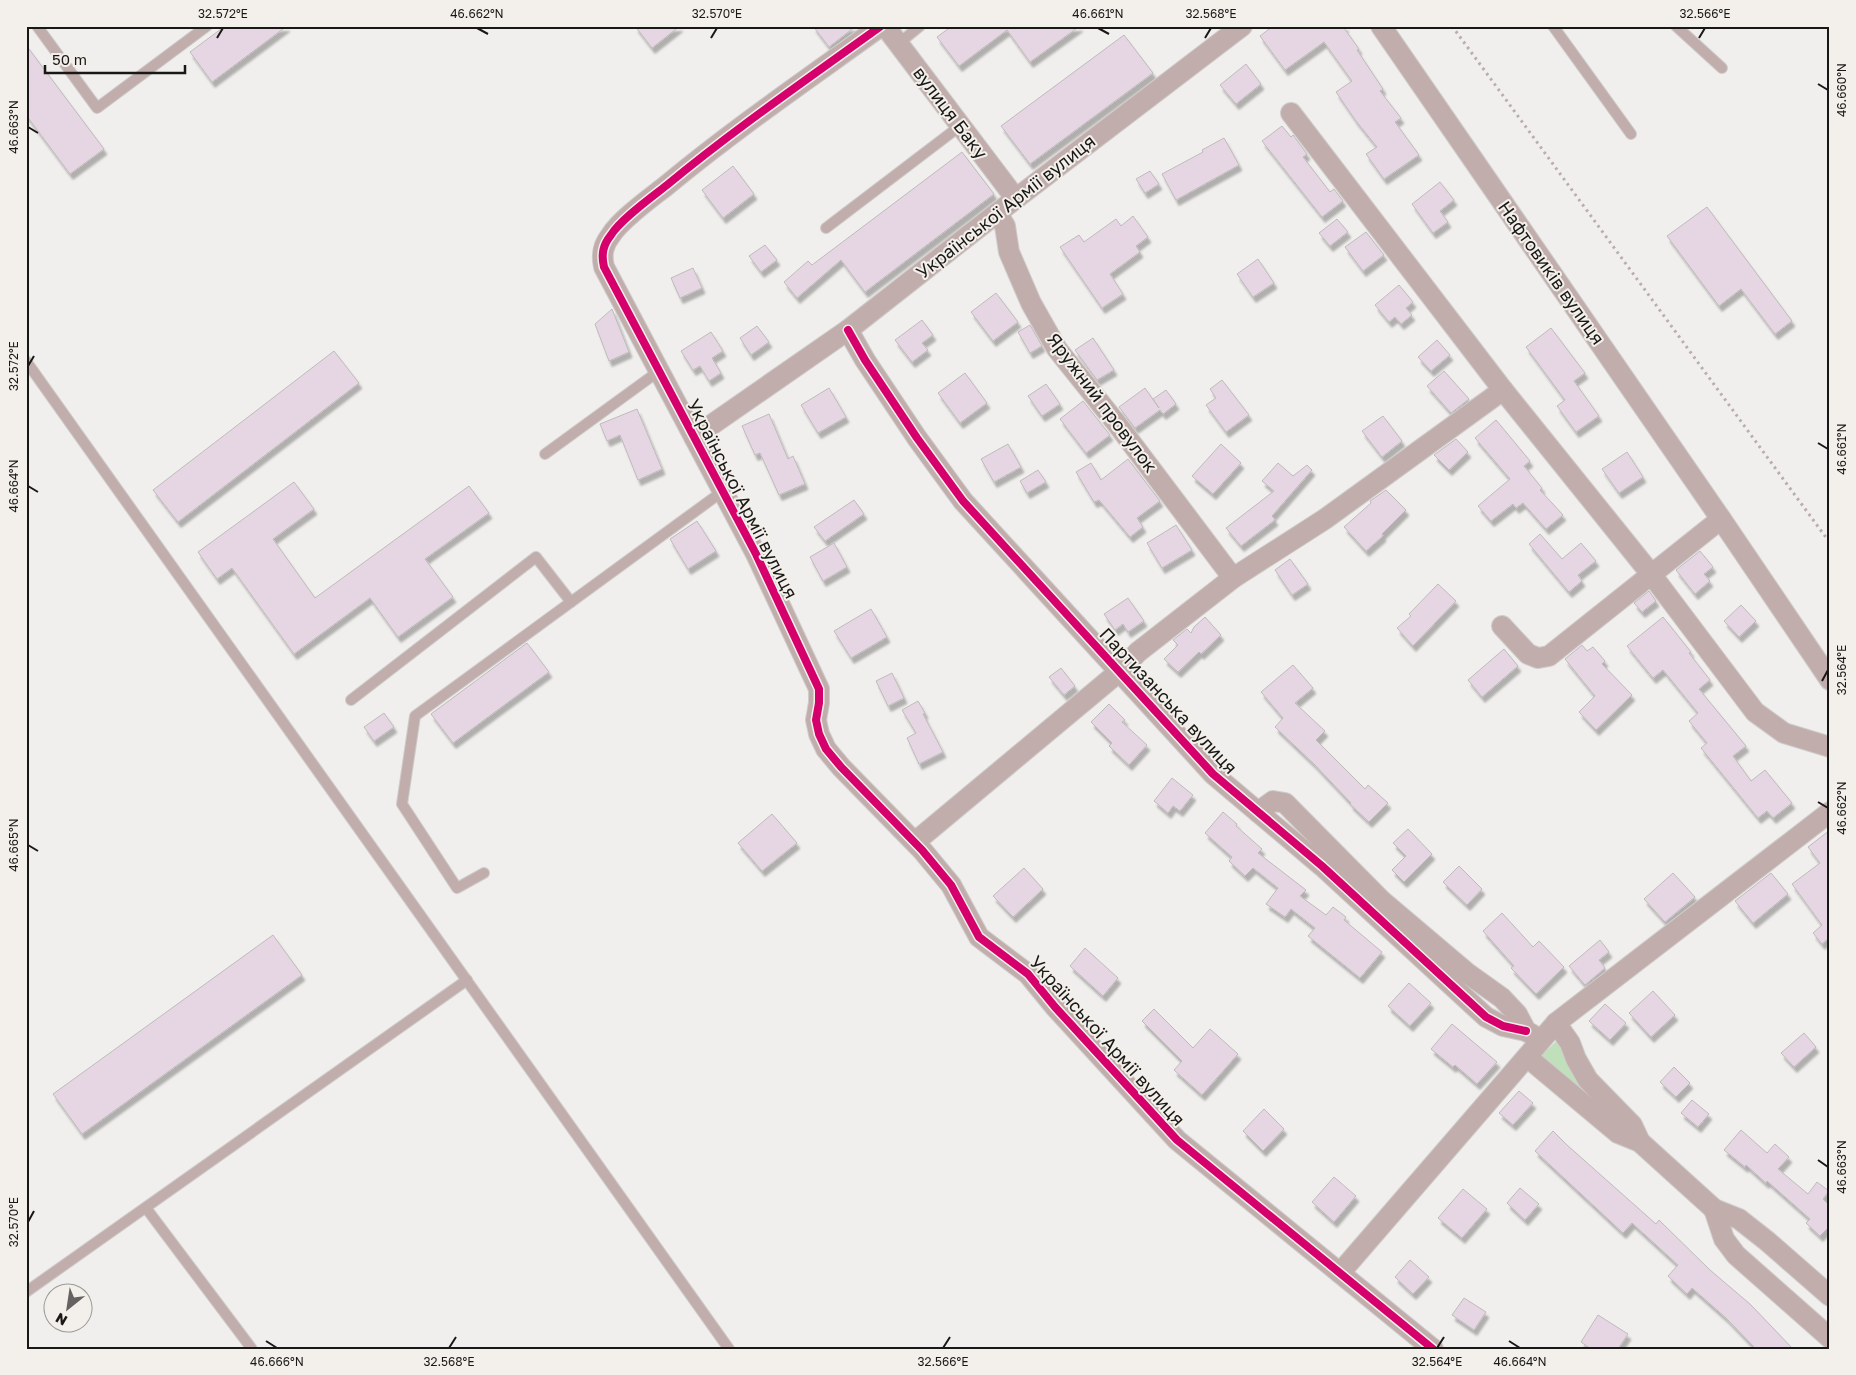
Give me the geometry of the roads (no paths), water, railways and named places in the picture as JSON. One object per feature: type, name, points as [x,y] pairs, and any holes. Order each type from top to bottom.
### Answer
[{"type":"street","name":"вулиця Баку","points":[[883,26],[1016,199]]},
{"type":"street","name":"Української Армії вулиця","points":[[883,26],[701,157],[611,233],[604,245],[601,256],[604,266],[756,554],[819,689],[820,703],[816,720],[818,734],[826,749],[841,767],[915,842],[951,885],[979,937],[1028,974],[1055,1007],[1177,1140],[1433,1349]]},
{"type":"street","name":"Української Армії вулиця","points":[[694,437],[848,330],[997,213],[1242,26]]},
{"type":"street","name":"Нафтовиків вулиця","points":[[1381,26],[1830,680]]},
{"type":"street","points":[[1291,113],[1503,390],[1651,574],[1755,712],[1784,733],[1830,747]]},
{"type":"street","name":"Яружний провулок","points":[[997,213],[1005,226],[1009,252],[1031,303],[1057,348],[1234,578]]},
{"type":"street","name":"Партизанська вулиця","points":[[848,330],[865,360],[917,438],[963,501],[1213,774],[1258,812],[1273,801],[1285,803],[1382,901],[1467,973],[1502,998],[1534,1035]]},
{"type":"street","points":[[915,842],[1120,671],[1138,652],[1234,578],[1324,519],[1503,390]]},
{"type":"street","points":[[1502,626],[1528,654],[1538,658],[1549,656],[1721,520]]},
{"type":"street","points":[[1340,1273],[1527,1057],[1534,1035],[1556,1022],[1830,812]]},
{"type":"street","points":[[1556,1022],[1570,1043],[1576,1059],[1588,1080],[1632,1125],[1640,1142]]},
{"type":"street","points":[[1527,1057],[1618,1133],[1640,1142],[1714,1208],[1739,1219],[1767,1241],[1830,1296]]},
{"type":"street","points":[[1714,1208],[1724,1238],[1736,1255],[1830,1338]]},
{"type":"lane","points":[[37,26],[97,108],[207,26]]},
{"type":"lane","points":[[898,44],[920,26]]},
{"type":"lane","points":[[1553,26],[1631,134]]},
{"type":"lane","points":[[1676,26],[1722,68]]},
{"type":"lane","points":[[826,228],[960,126]]},
{"type":"lane","points":[[26,361],[728,1349]]},
{"type":"lane","points":[[545,454],[659,371]]},
{"type":"lane","points":[[484,872],[457,888],[402,804],[415,716],[723,491]]},
{"type":"lane","points":[[352,700],[536,557],[571,602]]},
{"type":"lane","points":[[26,1292],[467,980]]},
{"type":"lane","points":[[146,1208],[252,1349]]}]
